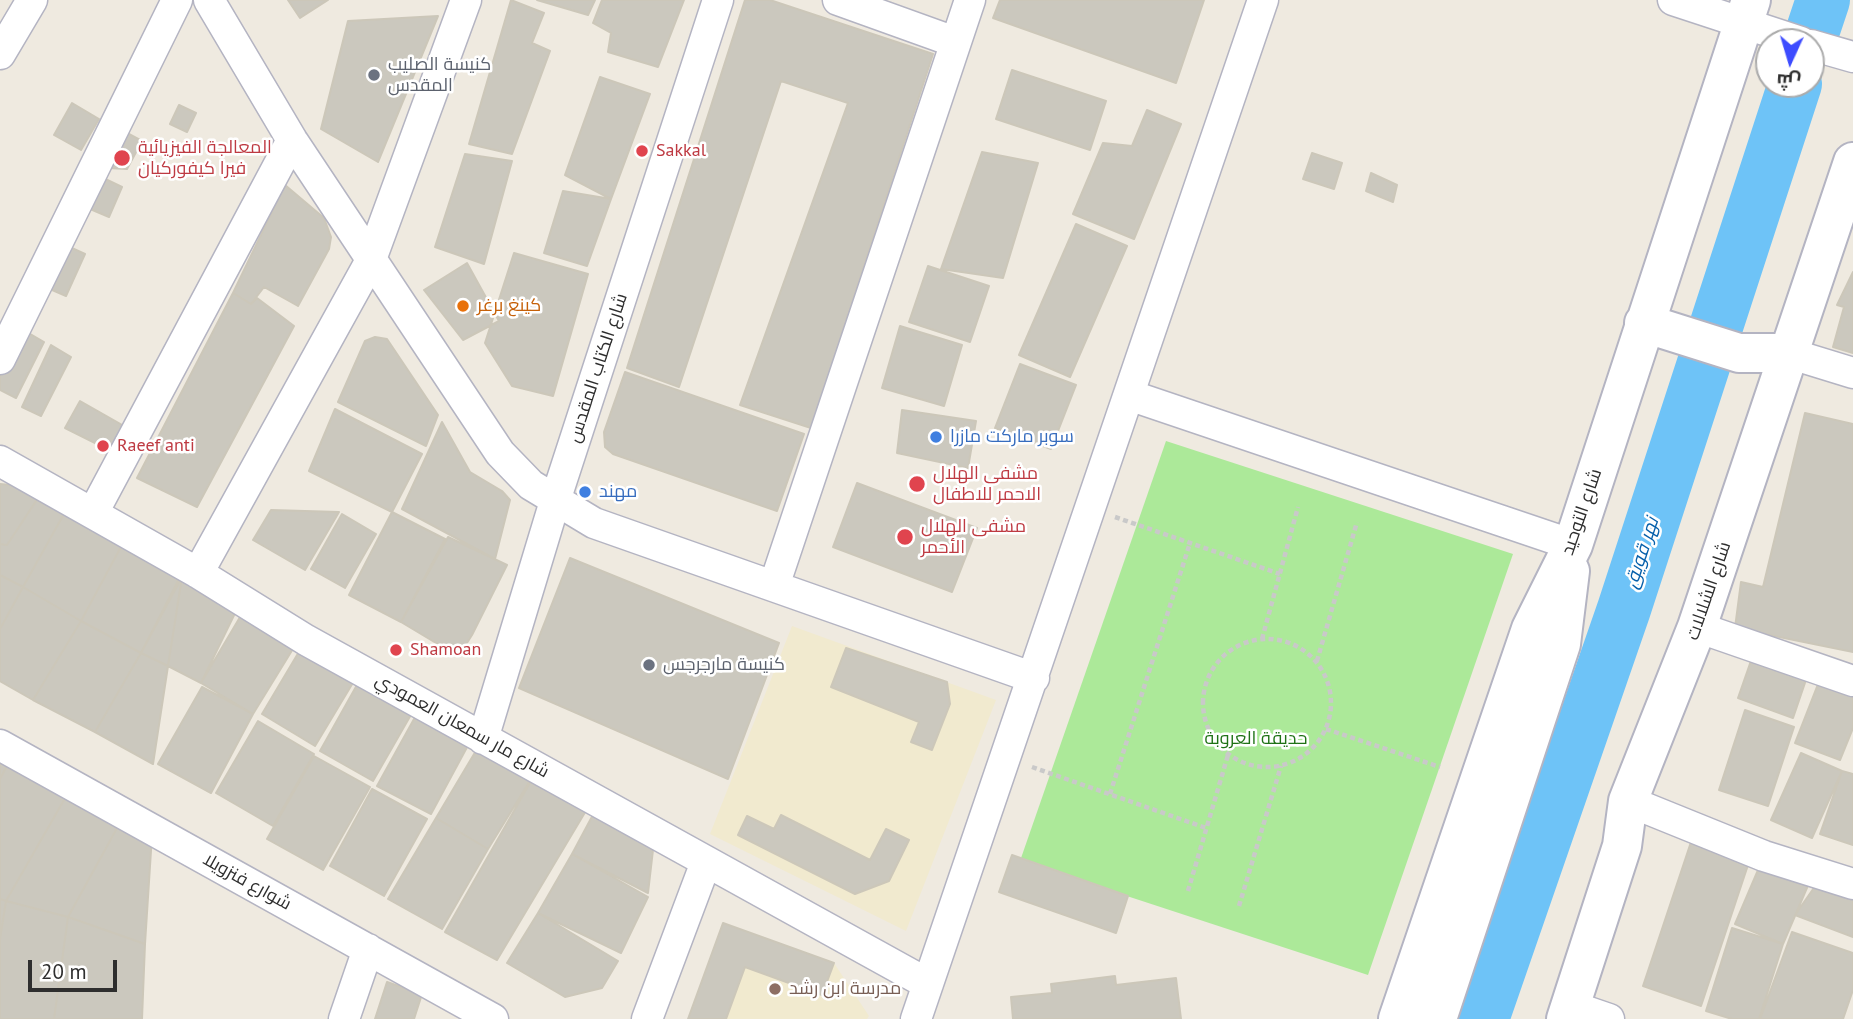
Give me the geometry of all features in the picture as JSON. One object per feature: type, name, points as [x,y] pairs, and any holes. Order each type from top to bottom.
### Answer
[{"type":"main road","name":"شارع التوحيد","points":[[1398,1019],[1531,629],[1573,545],[1650,325],[1747,12]]},
{"type":"main road","name":"شارع الشلالات","points":[[1560,1015],[1622,846],[1628,801],[1697,627],[1853,162]]},
{"type":"main road","points":[[1650,325],[1739,353],[1788,353]]},
{"type":"main road","points":[[1437,1019],[1561,644],[1573,545]]},
{"type":"street","points":[[0,54],[32,0]]},
{"type":"street","points":[[0,359],[177,0]]},
{"type":"street","points":[[209,0],[292,140],[370,262],[500,453],[531,485],[594,523],[1034,678]]},
{"type":"street","points":[[198,573],[370,262],[466,0]]},
{"type":"street","name":"شارع الكتاب المقدس","points":[[483,739],[555,501],[718,0]]},
{"type":"street","points":[[838,0],[955,41]]},
{"type":"street","points":[[774,586],[970,0]]},
{"type":"street","points":[[916,1019],[1263,0]]},
{"type":"street","points":[[1673,0],[1747,12],[1776,28]]},
{"type":"street","points":[[1825,49],[1853,57]]},
{"type":"street","points":[[93,513],[292,140]]},
{"type":"street","points":[[1788,353],[1853,373]]},
{"type":"street","points":[[1129,395],[1573,545]]},
{"type":"street","name":"شارع مار سمعان العمودي","points":[[0,461],[198,573],[306,640],[928,984]]},
{"type":"street","points":[[1697,627],[1853,681]]},
{"type":"street","name":"شوارع فنزويلا","points":[[0,746],[493,1019]]},
{"type":"street","points":[[1628,801],[1765,856],[1853,884]]},
{"type":"street","points":[[647,1019],[706,862]]},
{"type":"street","points":[[344,1019],[368,949]]},
{"type":"street","points":[[1560,1015],[1609,1019]]},
{"type":"path","points":[[1262,639],[1298,507]]},
{"type":"path","points":[[1091,508],[1280,574]]},
{"type":"path","points":[[1317,661],[1357,523]]},
{"type":"path","points":[[1110,794],[1190,543]]},
{"type":"path","points":[[1262,639],[1282,640],[1301,648],[1317,661],[1328,679],[1332,699],[1326,729],[1309,753],[1281,766],[1269,768],[1248,765],[1228,755],[1208,728],[1202,696],[1209,675],[1222,657],[1240,644],[1262,639]]},
{"type":"path","points":[[1326,729],[1440,767]]},
{"type":"path","points":[[1188,891],[1228,755]]},
{"type":"path","points":[[1006,758],[1206,828]]},
{"type":"path","points":[[1239,906],[1281,766]]},
{"type":"shaded area","points":[[792,626],[996,700],[906,931],[710,834]]},
{"type":"shaded area","name":"مدرسة ابن رشد","points":[[723,923],[834,963],[869,1016],[867,1019],[688,1019]]},
{"type":"green space","name":"حديقة العروبة","points":[[1166,441],[1513,554],[1368,975],[1020,861]]},
{"type":"building","points":[[288,0],[328,0],[300,18]]},
{"type":"building","points":[[511,0],[544,13],[532,43],[550,51],[512,154],[469,144]]},
{"type":"building","points":[[537,0],[595,0],[588,15]]},
{"type":"building","points":[[602,0],[684,0],[658,67],[608,52],[611,33],[593,23]]},
{"type":"building","points":[[745,0],[770,0],[933,54],[811,428],[740,405],[848,103],[781,81],[679,387],[627,368]]},
{"type":"building","points":[[1000,0],[1204,0],[1176,83],[993,18]]},
{"type":"building","name":"كنيسة الصليب المقدس","points":[[438,16],[378,162],[321,129],[348,21]]},
{"type":"building","points":[[1012,70],[1106,101],[1090,150],[996,119]]},
{"type":"building","points":[[600,77],[650,94],[611,199],[565,175]]},
{"type":"building","points":[[72,103],[99,119],[81,150],[54,135]]},
{"type":"building","points":[[179,105],[196,113],[187,132],[170,124]]},
{"type":"building","points":[[1147,110],[1181,124],[1134,239],[1073,214],[1103,143],[1132,146]]},
{"type":"building","points":[[127,133],[142,141],[127,169],[108,168]]},
{"type":"building","points":[[982,152],[1038,163],[1003,278],[941,269]]},
{"type":"building","points":[[1312,153],[1342,163],[1334,189],[1303,179]]},
{"type":"building","points":[[465,154],[512,161],[484,264],[435,247]]},
{"type":"building","points":[[1371,173],[1397,185],[1393,202],[1366,191]]},
{"type":"building","points":[[97,175],[122,187],[109,217],[83,206]]},
{"type":"building","points":[[285,185],[324,218],[331,237],[329,249],[298,306],[264,287],[251,304],[233,293]]},
{"type":"building","points":[[563,191],[611,199],[587,266],[544,253]]},
{"type":"building","points":[[1076,224],[1127,246],[1070,377],[1019,355]]},
{"type":"building","points":[[63,244],[85,254],[66,296],[43,286]]},
{"type":"building","points":[[514,253],[588,274],[553,396],[512,386],[485,343]]},
{"type":"building","name":"كينغ برغر","points":[[467,263],[499,321],[463,340],[424,290]]},
{"type":"building","points":[[928,266],[989,286],[970,342],[909,322]]},
{"type":"building","points":[[1853,272],[1853,353],[1833,347],[1844,307],[1837,305]]},
{"type":"building","points":[[233,293],[251,304],[257,298],[294,326],[197,507],[137,478]]},
{"type":"building","points":[[900,326],[962,345],[944,406],[882,388]]},
{"type":"building","points":[[20,328],[44,342],[16,398],[0,390],[0,370]]},
{"type":"building","points":[[375,337],[387,339],[438,415],[426,446],[338,402],[365,341]]},
{"type":"building","points":[[51,345],[71,357],[41,416],[22,407]]},
{"type":"building","points":[[1020,364],[1076,385],[1051,449],[995,428]]},
{"type":"building","points":[[625,372],[804,434],[777,511],[613,454],[605,447],[604,432]]},
{"type":"building","points":[[80,401],[124,426],[111,451],[65,428]]},
{"type":"building","points":[[335,409],[422,454],[392,512],[309,471]]},
{"type":"building","name":"سوبر ماركت مازرا","points":[[902,410],[976,421],[968,468],[897,453]]},
{"type":"building","points":[[1805,413],[1853,424],[1853,652],[1735,628],[1741,582],[1763,587]]},
{"type":"building","points":[[442,422],[470,472],[502,491],[510,500],[495,559],[402,509]]},
{"type":"building","name":"مشفى الهلال الأحمر","points":[[857,483],[977,528],[952,592],[833,547]]},
{"type":"building","points":[[0,484],[21,486],[40,495],[7,545],[0,544]]},
{"type":"building","points":[[40,495],[65,512],[23,587],[0,575],[0,544],[7,545]]},
{"type":"building","points":[[271,510],[339,512],[305,570],[253,540]]},
{"type":"building","points":[[65,512],[123,543],[81,621],[23,587]]},
{"type":"building","points":[[392,512],[445,539],[401,622],[349,595]]},
{"type":"building","points":[[342,514],[376,534],[345,588],[311,569]]},
{"type":"building","points":[[448,537],[507,565],[465,646],[454,648],[441,646],[401,622]]},
{"type":"building","points":[[123,543],[182,577],[141,653],[81,621]]},
{"type":"building","name":"كنيسة مارجرجس","points":[[570,558],[779,643],[728,779],[519,688]]},
{"type":"building","points":[[0,575],[23,587],[0,629]]},
{"type":"building","points":[[181,575],[182,577],[168,666],[141,653]]},
{"type":"building","points":[[182,577],[239,605],[201,683],[168,666]]},
{"type":"building","points":[[23,587],[81,621],[33,700],[0,681],[0,629]]},
{"type":"building","points":[[246,607],[299,639],[253,714],[201,683]]},
{"type":"building","points":[[81,621],[141,653],[95,732],[33,700]]},
{"type":"building","points":[[306,640],[360,671],[315,746],[262,714]]},
{"type":"building","points":[[846,648],[947,682],[950,704],[932,750],[911,742],[919,722],[831,687]]},
{"type":"building","points":[[141,653],[168,666],[153,764],[95,732]]},
{"type":"building","points":[[1753,655],[1808,674],[1793,718],[1738,698]]},
{"type":"building","points":[[362,676],[416,706],[373,781],[320,751]]},
{"type":"building","points":[[1820,679],[1853,692],[1853,728],[1840,760],[1795,743]]},
{"type":"building","points":[[202,687],[253,714],[211,793],[158,764]]},
{"type":"building","points":[[419,710],[472,738],[431,814],[377,786]]},
{"type":"building","points":[[1745,710],[1794,727],[1768,806],[1719,790]]},
{"type":"building","points":[[258,721],[314,754],[273,826],[216,793]]},
{"type":"building","points":[[483,739],[536,771],[488,849],[436,818]]},
{"type":"building","points":[[1801,753],[1842,771],[1812,838],[1771,820]]},
{"type":"building","points":[[0,754],[10,760],[0,779]]},
{"type":"building","points":[[314,756],[370,787],[323,870],[267,839]]},
{"type":"building","points":[[10,760],[68,793],[6,901],[0,899],[0,779]]},
{"type":"building","points":[[1842,771],[1853,774],[1853,845],[1820,834]]},
{"type":"building","points":[[535,774],[590,804],[497,960],[445,932]]},
{"type":"building","points":[[372,789],[427,819],[384,896],[330,866]]},
{"type":"building","points":[[68,793],[122,819],[68,917],[6,901]]},
{"type":"building","points":[[595,811],[635,831],[653,850],[648,893],[572,854]]},
{"type":"building","points":[[781,815],[870,860],[886,829],[909,840],[889,881],[855,894],[738,835],[747,816],[774,829]]},
{"type":"building","points":[[436,818],[488,849],[442,929],[388,899]]},
{"type":"building","points":[[122,819],[152,835],[145,944],[68,917]]},
{"type":"building","points":[[1693,836],[1751,856],[1701,1006],[1643,986]]},
{"type":"building","points":[[572,854],[648,897],[621,953],[538,913]]},
{"type":"building","points":[[1012,855],[1128,896],[1116,933],[999,892]]},
{"type":"building","points":[[1764,856],[1812,876],[1783,944],[1735,924]]},
{"type":"building","points":[[1818,882],[1853,895],[1853,937],[1795,915]]},
{"type":"building","points":[[0,899],[6,901],[0,939]]},
{"type":"building","points":[[6,901],[68,917],[54,1019],[0,1019],[0,939]]},
{"type":"building","points":[[538,913],[618,961],[602,988],[565,997],[507,963]]},
{"type":"building","points":[[68,917],[145,944],[142,1019],[54,1019]]},
{"type":"building","points":[[723,923],[834,963],[822,995],[745,967],[726,1019],[688,1019]]},
{"type":"building","points":[[1732,928],[1783,944],[1759,1019],[1732,1019],[1706,1011]]},
{"type":"building","points":[[1792,932],[1853,953],[1853,990],[1843,1019],[1760,1019]]},
{"type":"building","points":[[1115,976],[1116,985],[1176,978],[1181,1019],[1013,1019],[1011,997],[1052,993],[1051,984]]},
{"type":"building","points":[[387,982],[422,994],[414,1019],[375,1019]]},
{"type":"waterway","name":"نهر قويق","points":[[1814,28],[1823,0]]},
{"type":"waterway","name":"نهر قويق","points":[[1482,1019],[1624,609],[1790,98]]},
{"type":"place","name":"كنيسة الصليب المقدس","points":[[374,75]]},
{"type":"place","name":"Sakkal","points":[[642,151]]},
{"type":"place","name":"المعالجة الفيزيائية فيرا كيفوركيان","points":[[122,158]]},
{"type":"place","name":"كينغ برغر","points":[[463,306]]},
{"type":"place","name":"سوبر ماركت مازرا","points":[[936,437]]},
{"type":"place","name":"Raeef anti","points":[[103,446]]},
{"type":"place","name":"مشفى الهلال الاحمر للاطفال","points":[[917,484]]},
{"type":"place","name":"مهند","points":[[585,492]]},
{"type":"place","name":"مشفى الهلال الأحمر","points":[[905,537]]},
{"type":"place","name":"Shamoan","points":[[396,650]]},
{"type":"place","name":"كنيسة مارجرجس","points":[[649,665]]},
{"type":"place","name":"مدرسة ابن رشد","points":[[775,989]]}]
